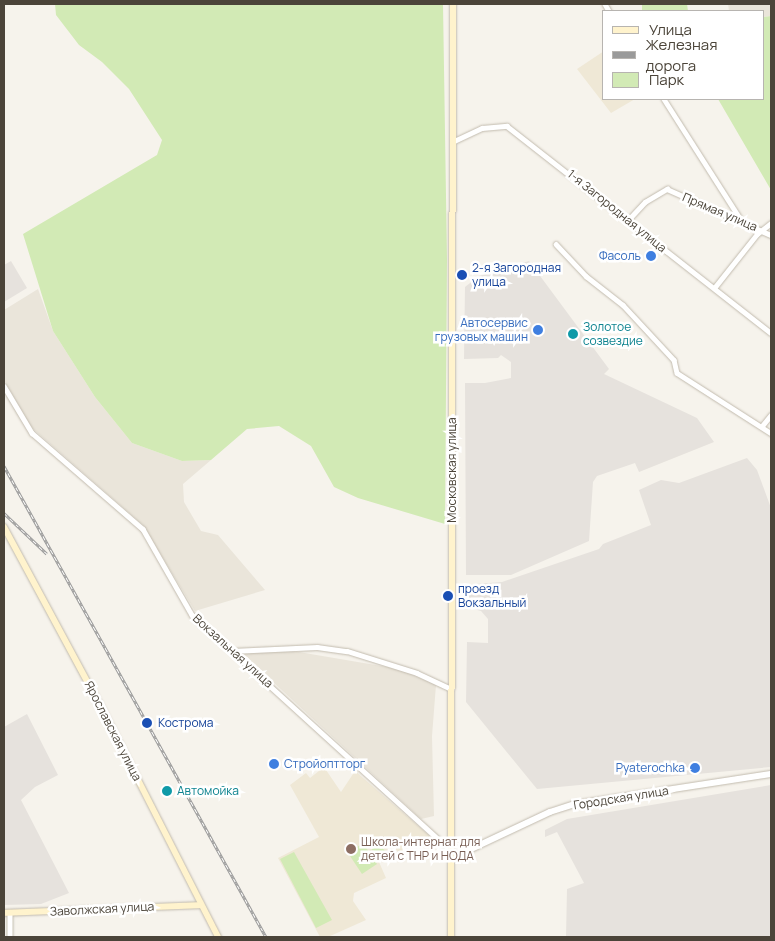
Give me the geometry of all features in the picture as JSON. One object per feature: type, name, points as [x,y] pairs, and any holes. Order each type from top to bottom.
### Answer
[{"type":"main road","name":"Московская улица","points":[[451,937],[453,4]]},
{"type":"main road","name":"Ярославская улица","points":[[4,527],[103,711],[218,937]]},
{"type":"main road","name":"Заволжская улица","points":[[7,913],[201,905]]},
{"type":"street","points":[[665,100],[741,221]]},
{"type":"street","name":"1-я Загородная улица","points":[[452,142],[482,128],[507,126],[771,333]]},
{"type":"street","name":"Прямая улица","points":[[629,220],[645,202],[667,189],[771,235]]},
{"type":"street","points":[[714,288],[762,230],[771,223]]},
{"type":"street","points":[[556,244],[586,276],[623,305],[674,360],[676,374],[771,433]]},
{"type":"street","name":"Вокзальная улица","points":[[4,386],[32,433],[142,529],[187,609],[450,850]]},
{"type":"street","points":[[762,426],[771,415]]},
{"type":"street","points":[[232,651],[316,647],[347,651],[417,673],[451,689]]},
{"type":"street","name":"Городская улица","points":[[450,859],[550,812],[575,804],[771,775]]},
{"type":"street","points":[[7,913],[10,937]]},
{"type":"shaded area","points":[[728,4],[771,4],[771,16],[765,17],[765,10],[729,10]]},
{"type":"shaded area","points":[[602,52],[602,100],[633,100],[611,113],[577,69]]},
{"type":"shaded area","points":[[11,261],[27,288],[4,302],[4,265]]},
{"type":"shaded area","points":[[529,261],[609,369],[604,374],[697,418],[714,442],[639,472],[635,463],[597,476],[593,482],[589,541],[511,575],[466,575],[465,383],[485,383],[511,378],[511,362],[501,355],[498,358],[464,359],[465,287],[479,276]]},
{"type":"shaded area","points":[[38,289],[53,331],[95,397],[132,443],[182,461],[211,460],[183,484],[184,502],[201,531],[218,535],[265,590],[195,611],[143,525],[32,428],[4,380],[4,310]]},
{"type":"shaded area","points":[[747,458],[757,470],[771,508],[771,767],[537,789],[466,702],[467,642],[488,643],[488,619],[481,611],[463,606],[463,585],[502,582],[599,549],[603,544],[651,525],[639,490],[661,480],[679,483]]},
{"type":"shaded area","points":[[281,649],[399,669],[436,685],[432,736],[434,816],[421,819],[243,654],[253,650]]},
{"type":"shaded area","points":[[27,714],[58,775],[35,787],[21,800],[69,893],[41,904],[4,905],[4,727]]},
{"type":"shaded area","name":"Школа-интернат для детей с ТНР и НОДА","points":[[324,767],[341,792],[355,771],[431,837],[379,862],[386,878],[354,893],[353,901],[366,920],[328,937],[320,937],[278,858],[319,837],[290,785],[306,773],[310,778]]},
{"type":"shaded area","points":[[771,785],[771,937],[566,937],[567,889],[584,883],[557,832],[545,837],[545,830],[567,819]]},
{"type":"green space","points":[[55,4],[443,4],[447,259],[445,524],[358,498],[334,487],[311,446],[279,426],[247,429],[211,460],[182,461],[132,443],[95,397],[53,331],[23,234],[157,155],[162,140],[129,89],[102,62],[79,45],[56,15]]},
{"type":"green space","points":[[642,4],[687,4],[688,10],[642,10]]},
{"type":"green space","points":[[771,16],[771,190],[719,100],[765,100],[765,17]]},
{"type":"green space","points":[[374,839],[386,852],[379,858],[368,845]]},
{"type":"green space","points":[[363,843],[377,864],[362,874],[348,853]]},
{"type":"green space","points":[[294,852],[332,920],[316,928],[280,859]]},
{"type":"railway","points":[[4,466],[266,937]]},
{"type":"railway","points":[[4,513],[47,554]]},
{"type":"place","name":"Фасоль","points":[[651,256]]},
{"type":"place","name":"2-я Загородная улица","points":[[462,275]]},
{"type":"place","name":"Автосервис грузовых машин","points":[[538,330]]},
{"type":"place","name":"Золотое созвездие","points":[[573,334]]},
{"type":"place","name":"проезд Вокзальный","points":[[448,596]]},
{"type":"place","name":"Кострома","points":[[147,723]]},
{"type":"place","name":"Стройоптторг","points":[[274,764]]},
{"type":"place","name":"Pyaterochka","points":[[695,768]]},
{"type":"place","name":"Автомойка","points":[[167,791]]},
{"type":"place","name":"Школа-интернат для детей с ТНР и НОДА","points":[[351,849]]}]
